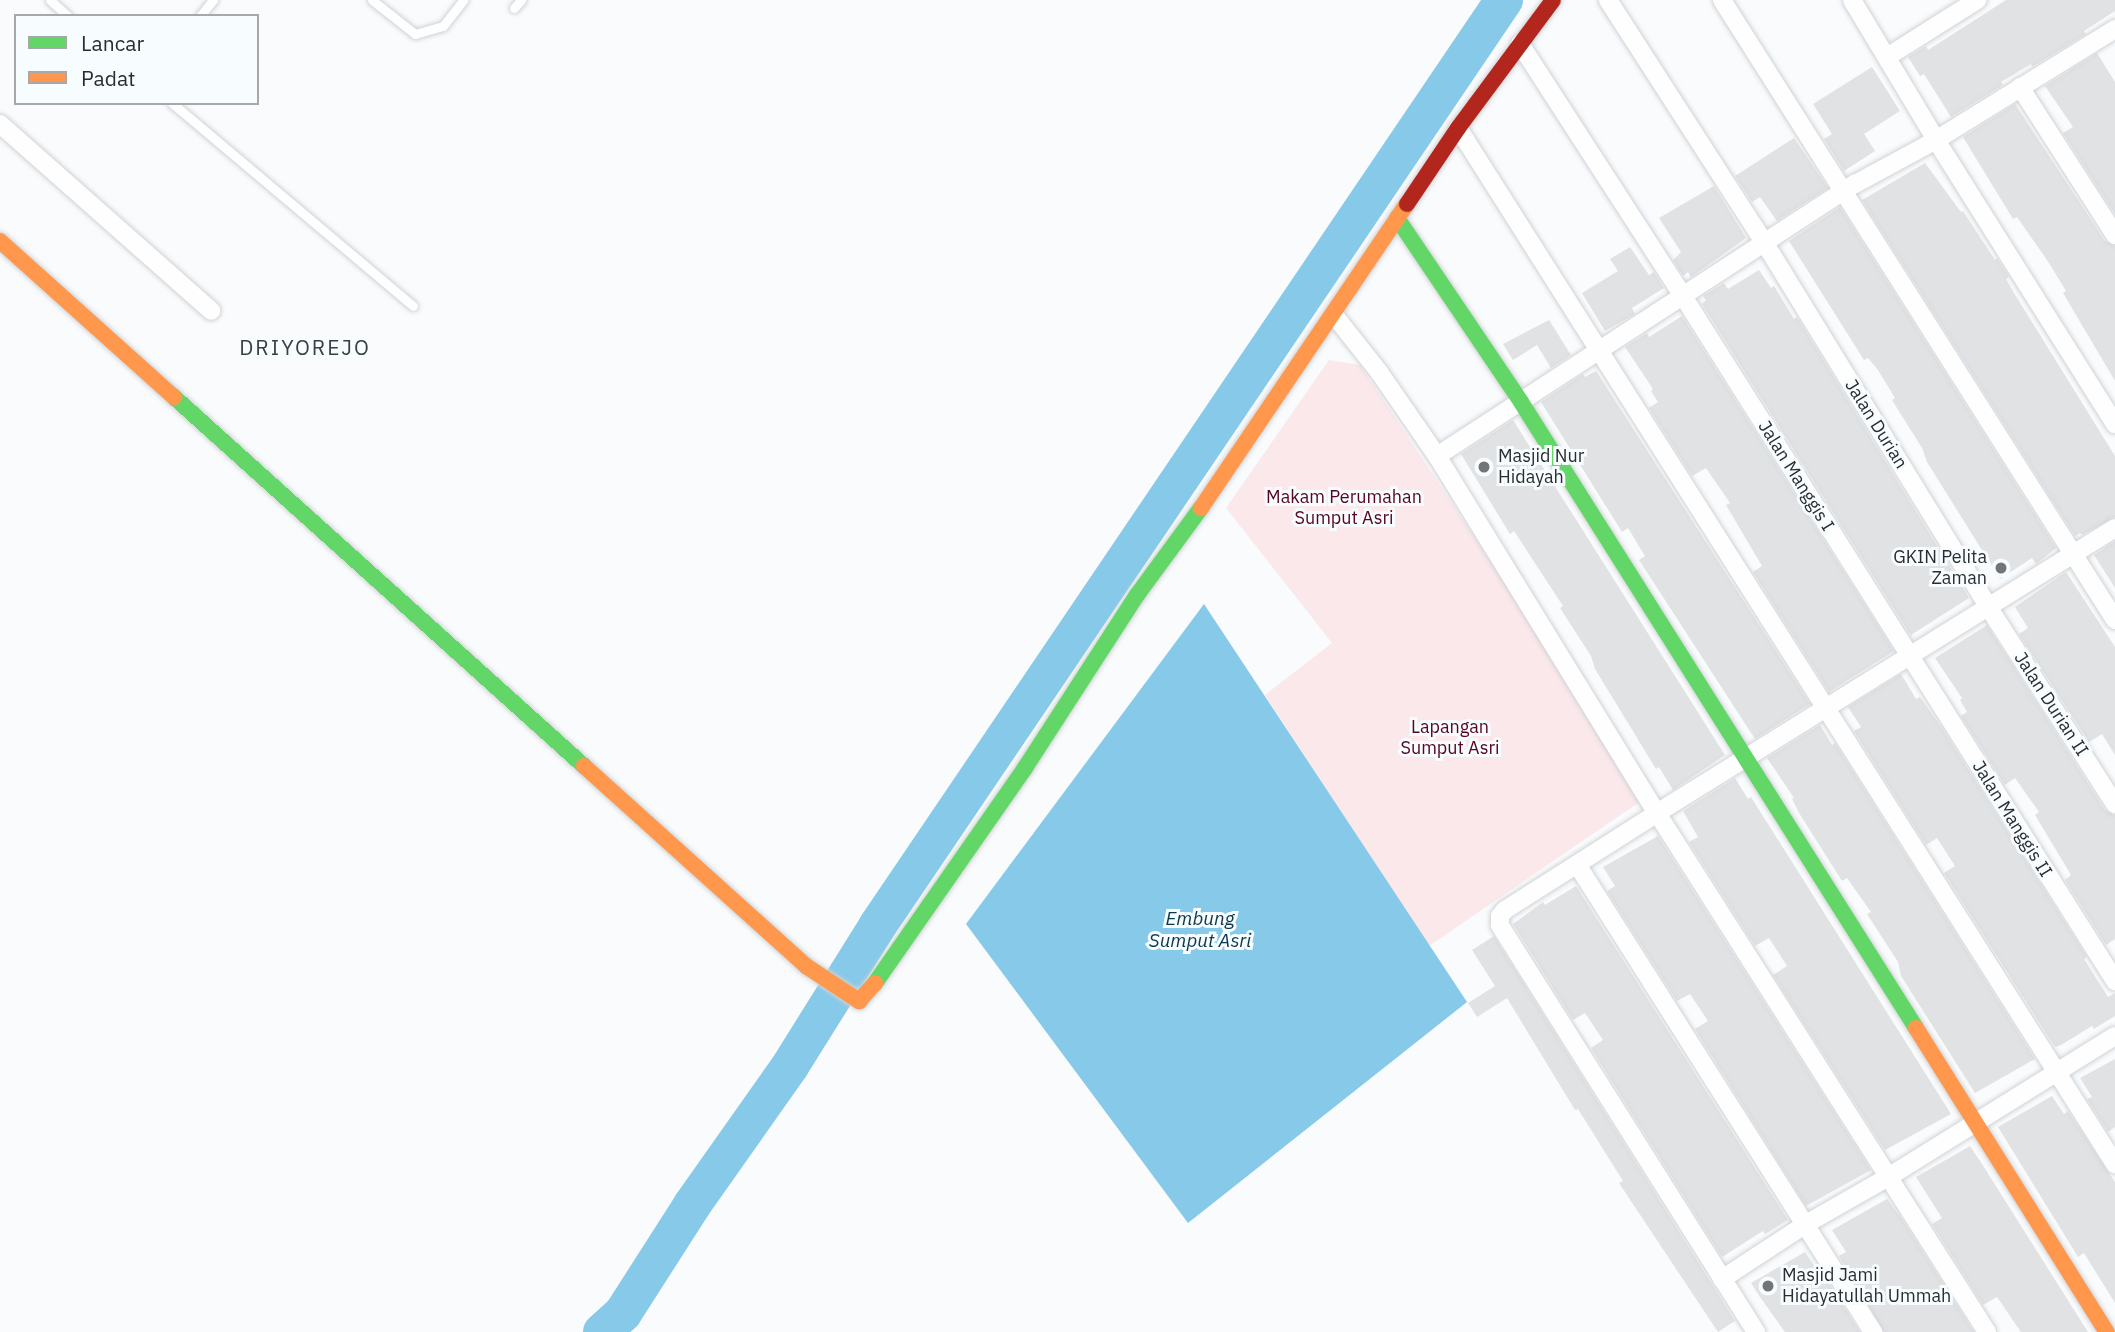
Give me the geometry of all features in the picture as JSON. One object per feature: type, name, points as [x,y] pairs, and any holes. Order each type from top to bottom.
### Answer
[{"type":"street","points":[[0,241],[813,971],[853,999],[864,999],[1025,768],[1137,594],[1236,460],[1458,128],[1553,0]]},
{"type":"street","name":"Jalan Durian","points":[[1608,0],[1764,242],[1987,605]]},
{"type":"street","points":[[1722,0],[1846,191],[2115,620]]},
{"type":"street","points":[[1852,0],[1936,140],[2115,424]]},
{"type":"street","points":[[1886,57],[1977,0]]},
{"type":"street","points":[[1437,456],[1602,352],[1764,242],[2020,87],[2112,36]]},
{"type":"street","name":"Jalan Manggis I","points":[[1520,44],[1910,656]]},
{"type":"street","points":[[2020,87],[2115,235]]},
{"type":"street","points":[[0,124],[211,311]]},
{"type":"street","points":[[1458,128],[2115,1164]]},
{"type":"street","points":[[1397,218],[1521,402],[2107,1332]]},
{"type":"street","points":[[1334,315],[1379,372],[1437,456],[1657,813],[1987,1332]]},
{"type":"street","points":[[1756,1332],[1500,925],[1500,916],[1505,910],[1578,866],[1657,813],[1987,605],[2115,528]]},
{"type":"street","name":"Jalan Durian II","points":[[1987,605],[2115,804]]},
{"type":"street","name":"Jalan Manggis II","points":[[1910,656],[2115,981]]},
{"type":"street","points":[[1578,866],[1873,1332]]},
{"type":"street","points":[[1722,1279],[1806,1224],[1890,1176],[2115,1036]]},
{"type":"lane","points":[[50,0],[66,14]]},
{"type":"lane","points":[[202,14],[213,0]]},
{"type":"lane","points":[[372,0],[415,34],[443,26],[463,0]]},
{"type":"lane","points":[[174,105],[413,306]]},
{"type":"green space","name":"Lapangan Sumput Asri","points":[[1329,360],[1360,365],[1647,797],[1429,946],[1265,695],[1332,643],[1226,508]]},
{"type":"water","name":"Embung Sumput Asri","points":[[1204,604],[1467,1002],[1188,1223],[966,924]]},
{"type":"building","points":[[2006,0],[2115,0],[2115,11],[2084,31],[2086,34],[2032,67],[2031,64],[2001,82],[2003,85],[1951,117],[1924,74],[1920,76],[1908,57],[1926,46],[1928,50]]},
{"type":"building","points":[[2097,53],[2115,82],[2115,214],[2063,133],[2073,127],[2045,86]]},
{"type":"building","points":[[1872,67],[1900,111],[1864,134],[1875,151],[1844,171],[1824,139],[1832,134],[1813,104]]},
{"type":"building","points":[[2015,104],[2105,241],[2115,246],[2115,381],[2063,293],[2066,291],[2049,263],[2017,217],[2013,219],[1963,137]]},
{"type":"building","points":[[1794,138],[1828,188],[1777,221],[1760,197],[1752,202],[1735,176]]},
{"type":"building","points":[[1925,163],[1961,212],[1963,211],[1995,260],[1997,258],[2009,277],[2006,279],[2014,293],[2115,456],[2115,517],[2082,535],[2080,533],[2075,536],[1862,200]]},
{"type":"building","points":[[1714,186],[1746,238],[1691,277],[1688,272],[1683,276],[1673,260],[1681,252],[1659,218]]},
{"type":"building","points":[[1840,207],[2056,548],[2036,564],[2032,558],[2000,579],[1927,462],[1922,448],[1892,400],[1895,398],[1878,370],[1868,358],[1864,360],[1789,241]]},
{"type":"building","points":[[1630,247],[1649,275],[1654,272],[1664,288],[1632,308],[1635,314],[1605,331],[1582,293],[1618,271],[1610,259]]},
{"type":"building","points":[[1759,270],[1771,288],[1774,286],[1794,319],[1797,317],[1969,598],[1911,635],[1913,639],[1702,304],[1706,300],[1703,296],[1724,283],[1728,289]]},
{"type":"building","points":[[1682,316],[1894,651],[1829,692],[1753,572],[1762,566],[1726,505],[1730,503],[1706,468],[1692,476],[1649,408],[1658,402],[1651,391],[1653,389],[1625,347],[1647,333],[1649,337]]},
{"type":"building","points":[[1549,320],[1571,355],[1551,368],[1537,345],[1513,360],[1503,344]]},
{"type":"building","points":[[1596,371],[1810,704],[1755,739],[1639,560],[1645,556],[1628,528],[1622,532],[1541,402],[1583,374],[1585,377]]},
{"type":"building","points":[[1513,420],[1725,755],[1673,790],[1659,767],[1656,769],[1595,669],[1591,656],[1560,608],[1563,606],[1514,531],[1510,534],[1461,454]]},
{"type":"building","points":[[2115,541],[2115,588],[2094,555]]},
{"type":"building","points":[[2066,572],[2115,647],[2115,755],[2102,734],[2089,742],[2019,634],[2028,628],[2015,607]]},
{"type":"building","points":[[1987,625],[2105,810],[2115,815],[2115,939],[2106,945],[2065,880],[2071,875],[2035,815],[2039,812],[2015,778],[2005,785],[1961,716],[1967,712],[1960,700],[1962,698],[1935,658]]},
{"type":"building","points":[[1901,674],[1916,699],[1920,697],[1942,728],[2087,957],[2084,959],[2108,997],[2115,993],[2115,1016],[2094,1029],[2092,1026],[2055,1047],[1944,873],[1955,866],[1937,838],[1926,845],[1854,731],[1861,727],[1848,707]]},
{"type":"building","points":[[1820,725],[1832,745],[1835,743],[2035,1059],[1975,1093],[1901,976],[1898,962],[1867,914],[1871,912],[1847,878],[1842,881],[1799,813],[1792,799],[1794,798],[1767,758]]},
{"type":"building","points":[[1735,778],[1748,799],[1751,797],[1951,1114],[1885,1150],[1773,975],[1787,966],[1769,938],[1755,946],[1689,842],[1698,837],[1683,811]]},
{"type":"building","points":[[1658,836],[1871,1170],[1806,1206],[1695,1029],[1708,1021],[1690,994],[1677,1001],[1607,891],[1615,886],[1603,867]]},
{"type":"building","points":[[1576,886],[1788,1220],[1765,1234],[1763,1231],[1722,1257],[1591,1048],[1603,1040],[1585,1013],[1573,1020],[1513,924],[1543,902],[1545,905]]},
{"type":"building","points":[[1494,936],[1735,1321],[1718,1332],[1619,1183],[1623,1181],[1578,1109],[1575,1110],[1507,998],[1477,1017],[1468,1003],[1495,986],[1472,950]]},
{"type":"building","points":[[2115,1059],[2115,1127],[2108,1132],[2087,1099],[2092,1097],[2080,1078]]},
{"type":"building","points":[[2052,1096],[2064,1114],[2068,1111],[2115,1182],[2115,1303],[2084,1253],[2078,1257],[1998,1127]]},
{"type":"building","points":[[1970,1146],[2088,1332],[2021,1332],[1997,1297],[1983,1305],[1932,1224],[1942,1218],[1916,1177]]},
{"type":"building","points":[[1887,1199],[1974,1332],[1884,1332],[1839,1256],[1846,1252],[1832,1230]]},
{"type":"building","points":[[1805,1252],[1817,1270],[1819,1268],[1860,1332],[1785,1332],[1760,1297],[1751,1283]]},
{"type":"waterway","points":[[602,1332],[623,1313],[692,1205],[790,1066],[878,925],[1504,0]]},
{"type":"traffic: fast","points":[[1397,218],[1521,402],[1916,1028]]},
{"type":"traffic: fast","points":[[174,397],[584,766]]},
{"type":"traffic: fast","points":[[875,983],[1025,768],[1137,595],[1201,508]]},
{"type":"traffic: slow","points":[[1201,508],[1407,204]]},
{"type":"traffic: slow","points":[[0,241],[174,397]]},
{"type":"traffic: slow","points":[[584,766],[806,966],[859,1001],[875,983]]},
{"type":"traffic: slow","points":[[1916,1028],[2107,1332]]},
{"type":"traffic: jam","points":[[1407,204],[1458,128],[1553,0]]},
{"type":"place","name":"Masjid Nur Hidayah","points":[[1484,467]]},
{"type":"place","name":"GKIN Pelita Zaman","points":[[2001,568]]},
{"type":"place","name":"Masjid Jami Hidayatullah Ummah","points":[[1768,1286]]},
{"type":"district","name":"DRIYOREJO","points":[[305,347]]},
{"type":"park label","name":"Makam Perumahan Sumput Asri","points":[[1344,508]]}]
